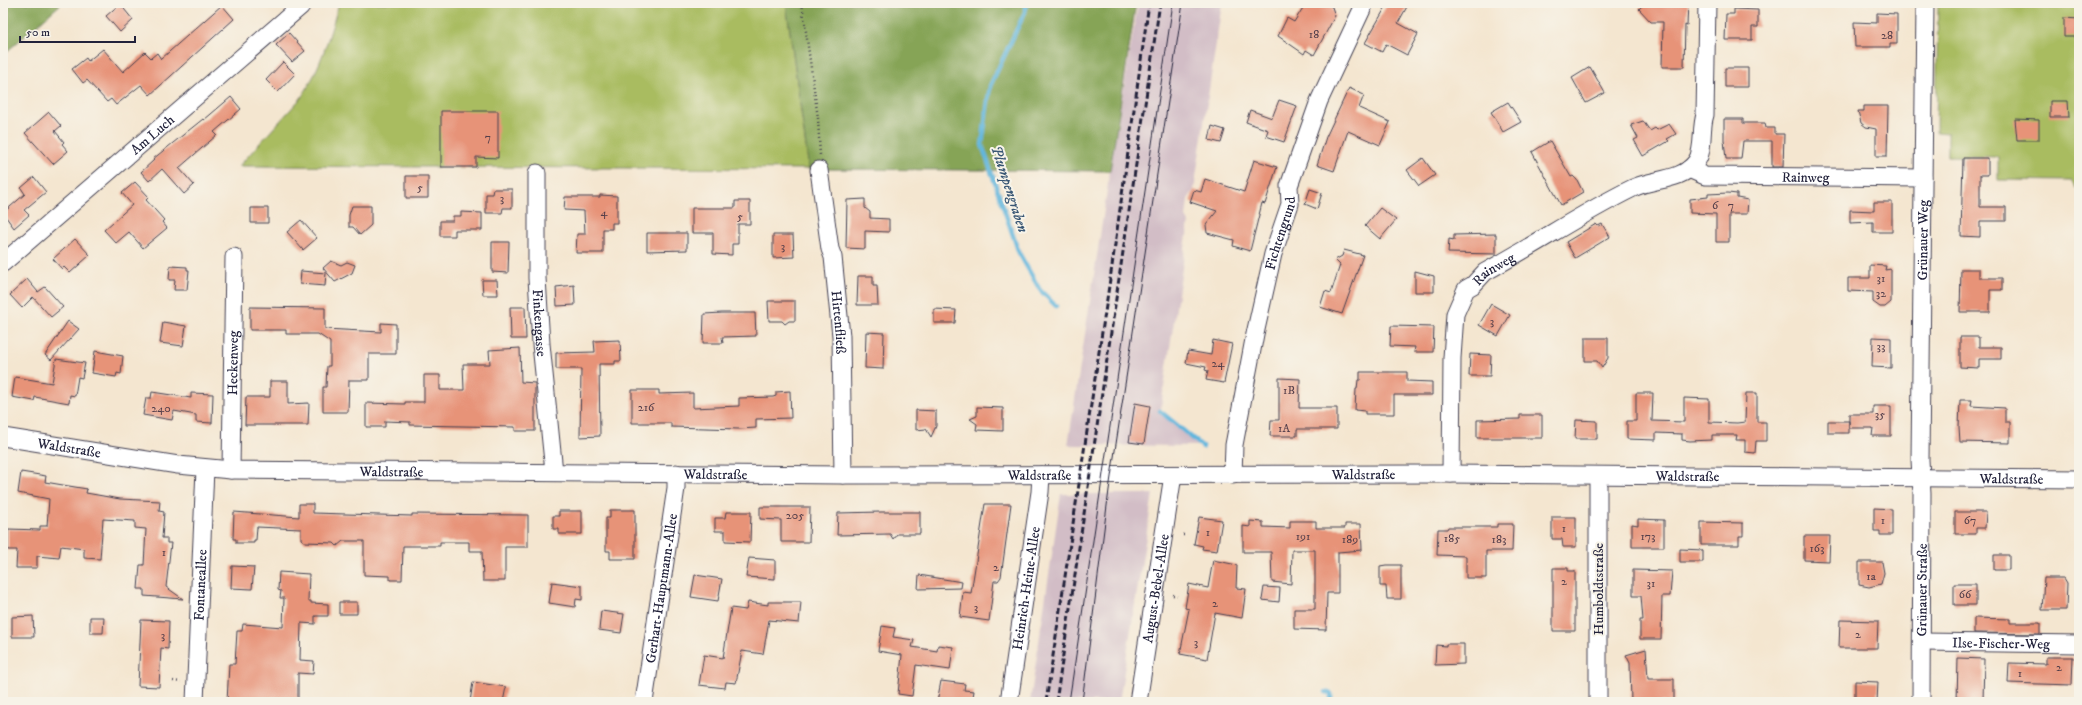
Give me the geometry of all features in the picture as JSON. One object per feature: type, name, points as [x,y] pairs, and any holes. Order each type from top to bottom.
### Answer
[{"type":"street","name":"Fichtengrund","points":[[1234,475],[1234,445],[1259,314],[1273,254],[1290,204],[1289,186],[1319,101],[1365,3]]},
{"type":"street","points":[[1689,169],[1700,155],[1702,124],[1705,115],[1707,3]]},
{"type":"street","name":"Grünauer Weg","points":[[1921,478],[1925,3]]},
{"type":"street","name":"Am Luch","points":[[3,263],[301,6]]},
{"type":"street","name":"Rainweg","points":[[1451,474],[1452,358],[1455,314],[1466,289],[1473,285],[1485,272],[1634,187],[1679,175],[1689,169],[1705,176],[1923,178]]},
{"type":"street","name":"Hirtenfließ","points":[[819,170],[830,249],[833,257],[841,336],[843,475]]},
{"type":"street","name":"Finkengasse","points":[[538,173],[537,267],[540,337],[554,472]]},
{"type":"street","name":"Heckenweg","points":[[231,470],[234,257]]},
{"type":"street","name":"Waldstraße","points":[[3,437],[205,469],[231,470],[843,475],[1451,474],[2079,478]]},
{"type":"street","name":"Fontaneallee","points":[[195,702],[205,469]]},
{"type":"street","name":"Gerhart-Hauptmann-Allee","points":[[644,702],[676,488],[676,474]]},
{"type":"street","name":"Heinrich-Heine-Allee","points":[[1009,702],[1040,492],[1041,475]]},
{"type":"street","name":"August-Bebel-Allee","points":[[1138,702],[1173,475]]},
{"type":"street","name":"Humboldtstraße","points":[[1598,476],[1598,702]]},
{"type":"street","name":"Grünauer Straße","points":[[1921,478],[1921,702]]},
{"type":"street","name":"Ilse-Fischer-Weg","points":[[1922,642],[2079,644]]},
{"type":"path","points":[[802,3],[818,118],[819,170]]},
{"type":"path","points":[[1183,534],[1187,535]]},
{"type":"shaded area","points":[[1138,3],[1222,3],[1194,190],[1188,199],[1186,217],[1189,222],[1160,413],[1199,446],[1068,445],[1110,171]]},
{"type":"shaded area","points":[[1061,494],[1153,494],[1119,702],[1030,702]]},
{"type":"green space","points":[[3,3],[62,3],[3,55]]},
{"type":"green space","points":[[339,3],[786,3],[809,169],[239,166],[301,98],[308,87],[324,52]]},
{"type":"green space","points":[[786,3],[1136,3],[1110,171],[809,169]]},
{"type":"green space","points":[[1938,3],[2079,3],[2079,192],[2072,181],[1998,180],[1998,157],[1948,156],[1948,133],[1936,132]]},
{"type":"building","points":[[1306,3],[1325,3],[1332,7],[1335,16],[1314,55],[1306,50],[1304,54],[1278,36],[1287,18],[1294,22]]},
{"type":"building","points":[[1388,3],[1409,3],[1398,23],[1418,34],[1407,55],[1386,44],[1382,52],[1365,43]]},
{"type":"building","points":[[1645,3],[1688,3],[1687,25],[1685,24],[1684,67],[1662,67],[1663,22],[1651,22],[1639,9]]},
{"type":"building","points":[[120,4],[133,20],[120,32],[106,16]]},
{"type":"building","points":[[222,5],[234,19],[150,95],[141,85],[116,105],[111,99],[107,102],[87,80],[83,83],[72,69],[86,58],[88,61],[103,49],[123,72],[145,52],[151,58],[157,53],[161,59]]},
{"type":"building","points":[[1734,9],[1758,10],[1758,27],[1752,27],[1752,40],[1725,40],[1726,14],[1734,14]]},
{"type":"building","points":[[1877,13],[1897,14],[1897,44],[1890,44],[1890,47],[1855,47],[1854,22],[1877,23]]},
{"type":"building","points":[[2064,18],[2079,19],[2079,37],[2064,37]]},
{"type":"building","points":[[289,33],[305,51],[292,62],[276,45]]},
{"type":"building","points":[[283,62],[295,74],[278,92],[266,80]]},
{"type":"building","points":[[1590,67],[1605,93],[1586,103],[1572,78]]},
{"type":"building","points":[[1725,68],[1748,68],[1748,87],[1725,87]]},
{"type":"building","points":[[1349,88],[1364,95],[1359,108],[1390,122],[1380,145],[1348,131],[1334,171],[1317,165],[1326,137]]},
{"type":"building","points":[[231,97],[241,109],[214,132],[217,135],[179,168],[194,185],[184,194],[162,169],[149,181],[141,172],[154,160],[153,159],[203,119],[204,120]]},
{"type":"building","points":[[1279,100],[1297,106],[1284,142],[1266,136],[1268,130],[1246,122],[1250,110],[1272,118]]},
{"type":"building","points":[[2050,101],[2068,101],[2069,117],[2050,117]]},
{"type":"building","points":[[1508,102],[1521,122],[1503,132],[1491,112]]},
{"type":"building","points":[[1864,106],[1888,106],[1887,156],[1876,156],[1876,129],[1866,127],[1861,123],[1858,111],[1864,111]]},
{"type":"building","points":[[441,111],[498,111],[498,158],[476,157],[476,167],[441,167]]},
{"type":"building","points":[[49,112],[61,126],[55,131],[64,142],[62,144],[68,151],[53,164],[25,133]]},
{"type":"building","points":[[1724,119],[1743,119],[1743,123],[1765,123],[1766,128],[1775,128],[1775,134],[1784,134],[1783,167],[1772,167],[1772,141],[1743,141],[1741,159],[1726,159]]},
{"type":"building","points":[[2015,119],[2039,120],[2039,140],[2017,140]]},
{"type":"building","points":[[1643,121],[1650,131],[1655,128],[1657,130],[1669,124],[1676,134],[1667,139],[1669,141],[1643,156],[1634,140],[1638,138],[1631,125]]},
{"type":"building","points":[[1212,126],[1225,130],[1221,143],[1209,140]]},
{"type":"building","points":[[1550,141],[1571,177],[1573,176],[1577,180],[1583,192],[1561,205],[1532,152]]},
{"type":"building","points":[[1423,158],[1435,175],[1419,186],[1407,170]]},
{"type":"building","points":[[1963,158],[1988,158],[1988,175],[1980,175],[1980,207],[2006,207],[2006,221],[1980,221],[1980,237],[1961,236]]},
{"type":"building","points":[[1254,160],[1277,167],[1265,204],[1262,203],[1250,251],[1233,246],[1234,240],[1207,233],[1206,225],[1217,211],[1190,202],[1194,190],[1201,192],[1205,179],[1244,192]]},
{"type":"building","points":[[406,176],[428,176],[428,198],[406,198]]},
{"type":"building","points":[[34,177],[46,192],[24,210],[29,215],[14,228],[3,213],[25,194],[21,188]]},
{"type":"building","points":[[135,182],[149,197],[146,200],[164,220],[162,222],[167,228],[143,248],[129,232],[116,243],[104,230],[132,205],[122,193]]},
{"type":"building","points":[[493,189],[512,189],[512,208],[503,208],[502,213],[486,213],[486,194],[492,194]]},
{"type":"building","points":[[1310,189],[1322,193],[1317,209],[1305,204]]},
{"type":"building","points":[[1708,194],[1737,194],[1737,198],[1748,200],[1747,214],[1729,214],[1729,242],[1716,242],[1716,214],[1690,213],[1690,199],[1708,197]]},
{"type":"building","points":[[600,195],[617,196],[617,223],[612,223],[612,229],[603,229],[603,253],[576,253],[577,234],[585,234],[584,211],[564,210],[565,197],[600,197]]},
{"type":"building","points":[[865,199],[865,208],[870,212],[870,218],[889,219],[889,232],[865,231],[865,249],[846,248],[847,200]]},
{"type":"building","points":[[735,201],[750,201],[750,224],[738,224],[738,244],[732,244],[732,255],[713,254],[713,233],[692,233],[692,208],[735,208]]},
{"type":"building","points":[[1874,202],[1892,202],[1892,232],[1873,232],[1873,222],[1850,223],[1850,210],[1874,211]]},
{"type":"building","points":[[352,206],[371,206],[371,225],[360,235],[353,227],[349,227],[349,215]]},
{"type":"building","points":[[251,208],[268,208],[268,223],[251,223]]},
{"type":"building","points":[[1380,208],[1396,220],[1380,239],[1365,226]]},
{"type":"building","points":[[461,212],[482,213],[482,230],[455,230],[455,236],[440,236],[440,221],[453,221],[453,216],[461,216]]},
{"type":"building","points":[[301,220],[317,238],[303,250],[287,232]]},
{"type":"building","points":[[1596,224],[1598,226],[1602,224],[1610,237],[1575,258],[1566,242]]},
{"type":"building","points":[[647,233],[687,233],[687,250],[647,251]]},
{"type":"building","points":[[1496,234],[1496,254],[1448,253],[1449,239],[1454,240],[1454,235]]},
{"type":"building","points":[[773,235],[793,235],[794,257],[773,258]]},
{"type":"building","points":[[75,239],[90,255],[70,273],[64,267],[62,269],[53,259]]},
{"type":"building","points":[[492,242],[509,242],[508,273],[492,272]]},
{"type":"building","points":[[1344,250],[1363,255],[1342,314],[1320,307],[1325,291],[1331,293],[1340,265],[1335,260],[1342,256]]},
{"type":"building","points":[[331,261],[341,265],[347,262],[355,265],[352,273],[335,282],[323,268]]},
{"type":"building","points":[[1870,265],[1886,266],[1885,270],[1891,269],[1891,302],[1885,307],[1880,307],[1873,302],[1873,292],[1848,291],[1848,278],[1870,278]]},
{"type":"building","points":[[170,266],[187,267],[187,270],[189,270],[187,290],[174,290],[175,280],[169,280]]},
{"type":"building","points":[[1961,269],[1979,269],[1979,278],[2002,278],[2002,290],[1990,290],[1990,312],[1960,312]]},
{"type":"building","points":[[301,271],[326,273],[325,286],[300,284]]},
{"type":"building","points":[[1415,271],[1434,276],[1434,292],[1415,292]]},
{"type":"building","points":[[858,276],[873,276],[873,286],[877,286],[878,305],[857,305]]},
{"type":"building","points":[[27,279],[38,292],[45,287],[63,307],[51,317],[33,297],[22,308],[10,295]]},
{"type":"building","points":[[482,280],[497,280],[498,295],[483,295]]},
{"type":"building","points":[[574,285],[575,305],[557,306],[556,287]]},
{"type":"building","points":[[768,301],[795,301],[795,321],[789,321],[785,324],[782,321],[769,321]]},
{"type":"building","points":[[1491,304],[1510,315],[1498,336],[1479,325]]},
{"type":"building","points":[[250,307],[325,308],[325,329],[381,332],[381,323],[396,324],[396,354],[369,354],[369,380],[349,380],[348,412],[323,412],[323,387],[326,387],[327,366],[330,366],[330,342],[318,334],[286,334],[286,330],[250,330]]},
{"type":"building","points":[[510,307],[525,307],[526,339],[511,339]]},
{"type":"building","points":[[934,309],[956,310],[955,323],[934,323]]},
{"type":"building","points":[[755,313],[756,336],[722,337],[723,343],[703,343],[704,314]]},
{"type":"building","points":[[68,321],[79,329],[51,360],[45,355]]},
{"type":"building","points":[[163,322],[186,326],[183,346],[160,343]]},
{"type":"building","points":[[1391,326],[1434,327],[1433,352],[1414,352],[1415,347],[1390,346]]},
{"type":"building","points":[[866,332],[884,333],[883,369],[865,368]]},
{"type":"building","points":[[1873,337],[1891,338],[1891,368],[1872,367]]},
{"type":"building","points":[[1960,337],[1979,337],[1979,347],[2001,347],[2001,359],[1979,359],[1979,368],[1960,367]]},
{"type":"building","points":[[1585,338],[1608,338],[1608,358],[1602,368],[1597,361],[1585,361]]},
{"type":"building","points":[[620,340],[621,361],[615,361],[615,364],[599,364],[600,436],[580,437],[581,369],[556,369],[556,353],[595,352],[594,341]]},
{"type":"building","points":[[1213,340],[1232,344],[1224,383],[1206,380],[1208,371],[1205,370],[1206,367],[1186,363],[1188,351],[1211,355]]},
{"type":"building","points":[[520,348],[521,382],[535,383],[535,431],[515,431],[515,427],[410,425],[410,422],[385,421],[385,427],[366,427],[366,403],[405,404],[405,402],[424,402],[424,375],[440,375],[440,390],[464,390],[463,364],[490,364],[489,350]]},
{"type":"building","points":[[95,351],[123,356],[121,374],[117,373],[116,377],[92,373]]},
{"type":"building","points":[[1470,354],[1491,355],[1490,376],[1469,376]]},
{"type":"building","points":[[56,359],[85,363],[82,378],[78,377],[75,396],[70,395],[69,403],[35,397],[34,401],[12,397],[15,377],[52,383]]},
{"type":"building","points":[[1360,372],[1407,372],[1407,381],[1432,382],[1432,395],[1394,395],[1394,414],[1365,414],[1365,411],[1355,410],[1356,389],[1358,380],[1360,380]]},
{"type":"building","points":[[1279,378],[1300,379],[1299,408],[1337,408],[1337,429],[1297,429],[1297,436],[1270,436],[1271,420],[1279,420]]},
{"type":"building","points":[[270,381],[288,381],[288,404],[309,403],[308,425],[245,425],[246,397],[270,397]]},
{"type":"building","points":[[632,390],[659,390],[659,394],[693,393],[693,408],[739,406],[739,398],[773,397],[776,396],[776,392],[790,391],[791,418],[756,419],[756,428],[739,429],[671,427],[671,423],[632,423]]},
{"type":"building","points":[[152,392],[191,398],[191,393],[213,394],[212,423],[196,422],[196,415],[174,411],[172,420],[143,415],[146,398],[151,398]]},
{"type":"building","points":[[1636,393],[1653,393],[1652,421],[1684,422],[1684,398],[1709,399],[1709,422],[1737,423],[1745,422],[1746,393],[1757,393],[1757,422],[1766,422],[1766,441],[1756,441],[1755,453],[1745,452],[1745,440],[1736,440],[1737,435],[1712,435],[1712,440],[1690,441],[1682,440],[1682,434],[1656,433],[1656,440],[1627,439],[1627,421],[1636,421]]},
{"type":"building","points":[[1960,400],[1972,400],[1971,406],[2005,408],[2005,422],[2010,422],[2010,443],[1960,442]]},
{"type":"building","points":[[1135,403],[1150,406],[1144,444],[1129,442]]},
{"type":"building","points":[[1873,406],[1891,406],[1891,436],[1872,436],[1873,428],[1849,428],[1849,414],[1873,414]]},
{"type":"building","points":[[977,407],[1003,408],[1003,431],[976,430],[977,424],[970,419],[977,416]]},
{"type":"building","points":[[916,410],[936,411],[936,426],[931,437],[926,429],[916,430]]},
{"type":"building","points":[[1520,415],[1542,415],[1542,438],[1477,438],[1477,420],[1520,419]]},
{"type":"building","points":[[1576,420],[1597,421],[1597,439],[1575,439]]},
{"type":"building","points":[[1828,421],[1849,421],[1849,433],[1828,433]]},
{"type":"building","points":[[21,472],[46,476],[45,482],[87,489],[86,493],[120,499],[160,501],[159,511],[164,512],[162,538],[167,538],[167,543],[171,543],[166,587],[183,599],[144,596],[144,589],[138,589],[140,565],[144,565],[146,529],[135,528],[135,521],[103,519],[100,559],[84,558],[84,549],[61,546],[59,558],[37,556],[37,568],[16,568],[17,550],[8,550],[8,529],[40,530],[40,526],[47,526],[49,499],[18,493]]},
{"type":"building","points":[[299,504],[313,504],[313,513],[412,516],[412,514],[528,515],[528,547],[505,547],[505,581],[483,581],[482,551],[469,551],[469,542],[440,542],[440,546],[403,546],[402,580],[390,580],[390,576],[364,575],[364,541],[343,541],[337,546],[334,543],[305,542],[301,539],[301,529],[257,527],[256,540],[254,540],[254,543],[236,543],[236,539],[233,539],[234,512],[299,517]]},
{"type":"building","points":[[985,504],[1011,504],[1001,577],[998,581],[994,581],[989,621],[960,617],[963,592],[971,593]]},
{"type":"building","points":[[760,507],[810,507],[809,542],[781,542],[781,520],[760,519]]},
{"type":"building","points":[[1874,508],[1892,509],[1892,535],[1880,535],[1880,531],[1874,531]]},
{"type":"building","points":[[610,510],[635,510],[635,559],[610,559],[610,551],[606,551],[606,518],[610,518]]},
{"type":"building","points":[[559,511],[582,511],[582,534],[559,534],[559,529],[553,529],[553,516],[559,516]]},
{"type":"building","points":[[726,512],[751,512],[750,542],[725,541],[725,531],[715,531],[715,518],[725,518]]},
{"type":"building","points":[[920,512],[920,534],[897,534],[893,539],[890,534],[837,535],[838,513]]},
{"type":"building","points":[[1955,512],[1986,512],[1985,528],[1976,528],[1976,534],[1955,534]]},
{"type":"building","points":[[1199,517],[1222,520],[1217,551],[1202,549],[1203,546],[1194,544]]},
{"type":"building","points":[[1552,517],[1576,517],[1576,547],[1563,547],[1562,539],[1552,539]]},
{"type":"building","points":[[1638,519],[1664,520],[1664,547],[1632,547],[1632,524],[1638,525]]},
{"type":"building","points":[[1250,521],[1263,522],[1263,527],[1290,528],[1290,521],[1316,521],[1316,528],[1345,528],[1345,524],[1361,524],[1362,550],[1338,552],[1338,593],[1327,593],[1326,630],[1294,629],[1294,609],[1315,609],[1315,550],[1292,550],[1291,584],[1272,582],[1271,552],[1243,552],[1243,526],[1250,527]]},
{"type":"building","points":[[1701,522],[1743,523],[1743,536],[1739,536],[1739,545],[1701,545]]},
{"type":"building","points":[[1497,524],[1513,524],[1512,551],[1486,551],[1486,578],[1466,578],[1466,556],[1437,555],[1438,529],[1447,529],[1448,527],[1497,527]]},
{"type":"building","points":[[1804,536],[1830,536],[1829,561],[1804,560]]},
{"type":"building","points":[[1680,549],[1703,550],[1703,562],[1680,562]]},
{"type":"building","points":[[1994,555],[2009,555],[2009,570],[1994,570]]},
{"type":"building","points":[[749,558],[775,560],[775,579],[746,577]]},
{"type":"building","points":[[1213,560],[1237,565],[1236,588],[1246,589],[1242,618],[1215,613],[1207,659],[1180,654],[1189,609],[1185,608],[1189,584],[1208,588]]},
{"type":"building","points":[[1859,562],[1882,562],[1884,573],[1881,584],[1869,587],[1859,585]]},
{"type":"building","points":[[1401,565],[1401,599],[1387,599],[1386,586],[1380,586],[1380,566]]},
{"type":"building","points":[[232,566],[254,567],[252,589],[231,588]]},
{"type":"building","points":[[1553,568],[1568,568],[1568,571],[1575,571],[1575,631],[1553,631]]},
{"type":"building","points":[[1633,570],[1672,571],[1670,596],[1662,596],[1661,639],[1640,639],[1640,620],[1643,620],[1641,596],[1633,596]]},
{"type":"building","points":[[279,572],[309,574],[308,601],[311,601],[311,603],[328,604],[328,616],[315,616],[315,624],[301,623],[300,660],[314,661],[313,674],[298,673],[298,702],[227,702],[229,664],[235,664],[237,631],[242,631],[243,624],[283,627],[284,598],[280,598],[281,591],[278,590]]},
{"type":"building","points":[[695,575],[722,579],[718,601],[691,597]]},
{"type":"building","points":[[919,575],[962,582],[961,588],[918,589]]},
{"type":"building","points":[[2044,578],[2064,578],[2067,583],[2066,610],[2042,610]]},
{"type":"building","points":[[552,582],[582,586],[582,600],[576,599],[575,607],[549,603]]},
{"type":"building","points":[[1954,584],[1976,584],[1976,605],[1954,605]]},
{"type":"building","points":[[1264,587],[1280,588],[1279,602],[1262,600]]},
{"type":"building","points":[[339,602],[357,602],[357,614],[339,614]]},
{"type":"building","points":[[748,602],[768,605],[768,602],[801,602],[799,623],[769,620],[763,654],[742,651],[736,683],[726,682],[725,688],[699,685],[704,655],[723,658],[731,608],[746,610]]},
{"type":"building","points":[[601,611],[624,614],[621,633],[599,630]]},
{"type":"building","points":[[33,616],[34,637],[12,637],[12,617]]},
{"type":"building","points":[[90,617],[104,617],[103,633],[90,633]]},
{"type":"building","points":[[1974,618],[2010,619],[2010,623],[2040,623],[2040,634],[1974,633]]},
{"type":"building","points":[[141,620],[169,621],[168,649],[161,648],[159,687],[138,686]]},
{"type":"building","points":[[1840,620],[1878,621],[1877,648],[1839,648]]},
{"type":"building","points":[[882,626],[895,628],[893,637],[914,640],[912,647],[937,651],[938,645],[953,647],[950,670],[916,665],[912,696],[898,694],[902,655],[878,651]]},
{"type":"building","points":[[1446,644],[1464,644],[1464,664],[1435,665],[1436,645],[1446,646]]},
{"type":"building","points":[[1646,649],[1648,679],[1674,679],[1674,702],[1631,702],[1630,663],[1626,655]]},
{"type":"building","points":[[2046,657],[2073,657],[2072,685],[2008,683],[2009,663],[2046,664]]},
{"type":"building","points":[[1958,658],[1984,659],[1983,702],[1957,702]]},
{"type":"building","points":[[941,681],[965,684],[964,690],[974,691],[972,702],[937,702]]},
{"type":"building","points":[[1855,681],[1878,682],[1877,702],[1855,702]]},
{"type":"building","points":[[473,682],[506,687],[503,702],[470,702]]},
{"type":"waterway","name":"Plumpengraben","points":[[1027,3],[1025,12],[990,86],[982,145],[1019,253],[1040,290],[1056,306]]},
{"type":"waterway","name":"Plumpengraben","points":[[1160,411],[1203,447]]},
{"type":"waterway","name":"Plumpengraben","points":[[1326,692],[1331,694],[1331,702]]},
{"type":"tram line","points":[[1069,702],[1173,3]]},
{"type":"tram line","points":[[1082,702],[1109,490],[1183,3]]},
{"type":"railway","points":[[1046,702],[1112,266],[1149,3]]},
{"type":"railway","points":[[1056,702],[1160,3]]}]
